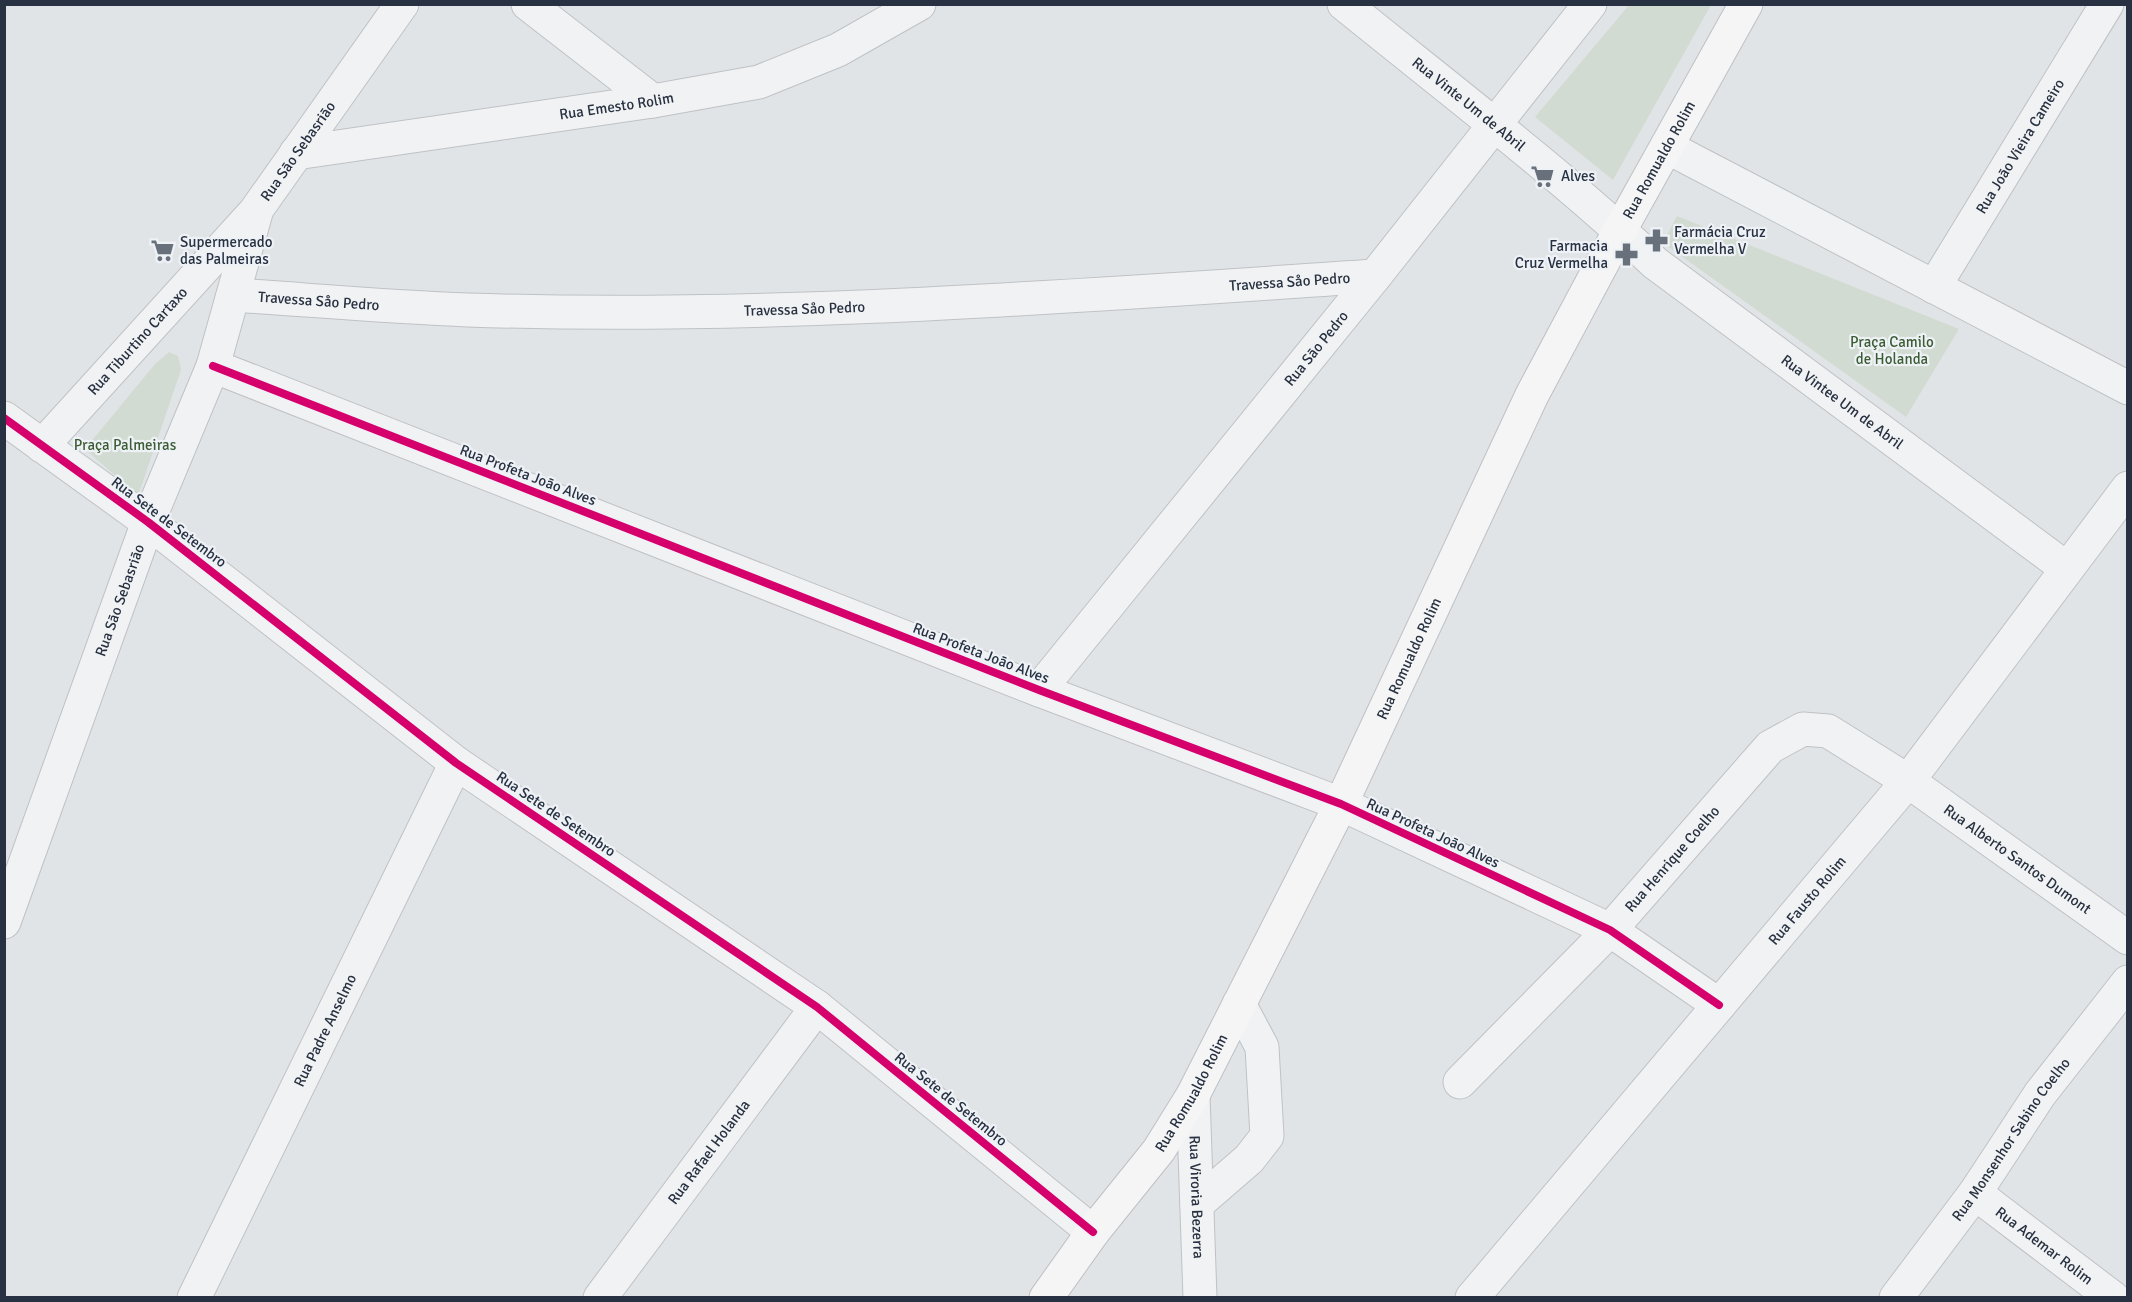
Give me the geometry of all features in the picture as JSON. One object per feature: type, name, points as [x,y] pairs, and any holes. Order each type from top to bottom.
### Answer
[{"type":"main road","name":"Rua Romualdo Rolim","points":[[1046,1298],[1093,1232],[1160,1150],[1193,1095],[1341,804],[1532,395],[1620,230],[1746,4]]},
{"type":"street","name":"Rua Sāo Sebasriāo","points":[[4,922],[148,522],[213,366],[257,209],[402,4]]},
{"type":"street","points":[[528,4],[653,101]]},
{"type":"street","name":"Rua Emesto Rolim","points":[[296,153],[653,101],[759,82],[838,50],[919,4]]},
{"type":"street","name":"Rua Vinte Um de Abril","points":[[1344,4],[1620,230]]},
{"type":"street","name":"Rua Sāo Pedro","points":[[1039,690],[1375,276],[1590,4]]},
{"type":"street","name":"Rua Joāo Vieira Cameiro","points":[[1934,287],[2107,4]]},
{"type":"street","points":[[1667,147],[2127,388]]},
{"type":"street","name":"Rua Tiburtino Cartaxo","points":[[42,446],[257,209]]},
{"type":"street","name":"Rua Vintee Um de Abril","points":[[1620,230],[1655,263],[2066,568]]},
{"type":"street","name":"Travessa Såo Pedro","points":[[233,295],[468,310],[696,311],[1007,300],[1375,276]]},
{"type":"street","name":"Rua Profeta Joāo Alves","points":[[213,366],[1039,690],[1341,804],[1610,930],[1719,1005]]},
{"type":"street","name":"Rua Sete de Setembro","points":[[4,417],[148,522],[456,763],[817,1008],[1093,1232]]},
{"type":"street","name":"Rua Fausto Rolim","points":[[1472,1298],[1908,781],[2127,488]]},
{"type":"street","name":"Rua Henrique Coelho","points":[[1460,1082],[1610,930],[1770,747],[1803,729],[1828,731],[1908,781]]},
{"type":"street","name":"Rua Padre Anselmo","points":[[194,1298],[456,763]]},
{"type":"street","name":"Rua Alberto Santos Dumont","points":[[1908,781],[2127,938]]},
{"type":"street","name":"Rua Monsenhor Sabino Coelho","points":[[1896,1298],[1975,1193],[2040,1094],[2127,982]]},
{"type":"street","points":[[1197,1204],[1249,1159],[1267,1136],[1263,1047],[1239,1004]]},
{"type":"street","name":"Rua Rafael Holanda","points":[[600,1298],[817,1008]]},
{"type":"street","name":"Rua Viroria Bezerra","points":[[1193,1095],[1200,1298]]},
{"type":"street","name":"Rua Ademar Rolim","points":[[1975,1193],[2113,1298]]},
{"type":"green space","points":[[1629,5],[1711,5],[1613,180],[1535,117]]},
{"type":"green space","name":"Praça Camilo de Holanda","points":[[1677,216],[1959,329],[1906,417],[1663,243]]},
{"type":"green space","name":"Praça Palmeiras","points":[[169,352],[178,356],[181,370],[138,496],[85,449],[155,364]]},
{"type":"cycle path","points":[[213,366],[1039,690],[1341,804],[1610,930],[1719,1005]]},
{"type":"cycle path","points":[[4,418],[148,522],[456,763],[817,1007],[1093,1232]]},
{"type":"place","name":"Alves","points":[[1543,176]]},
{"type":"place","name":"Farmácia Cruz Vermelha V","points":[[1656,241]]},
{"type":"place","name":"Supermercado das Palmeiras","points":[[162,251]]},
{"type":"place","name":"Farmacia Cruz Vermelha","points":[[1626,255]]}]
